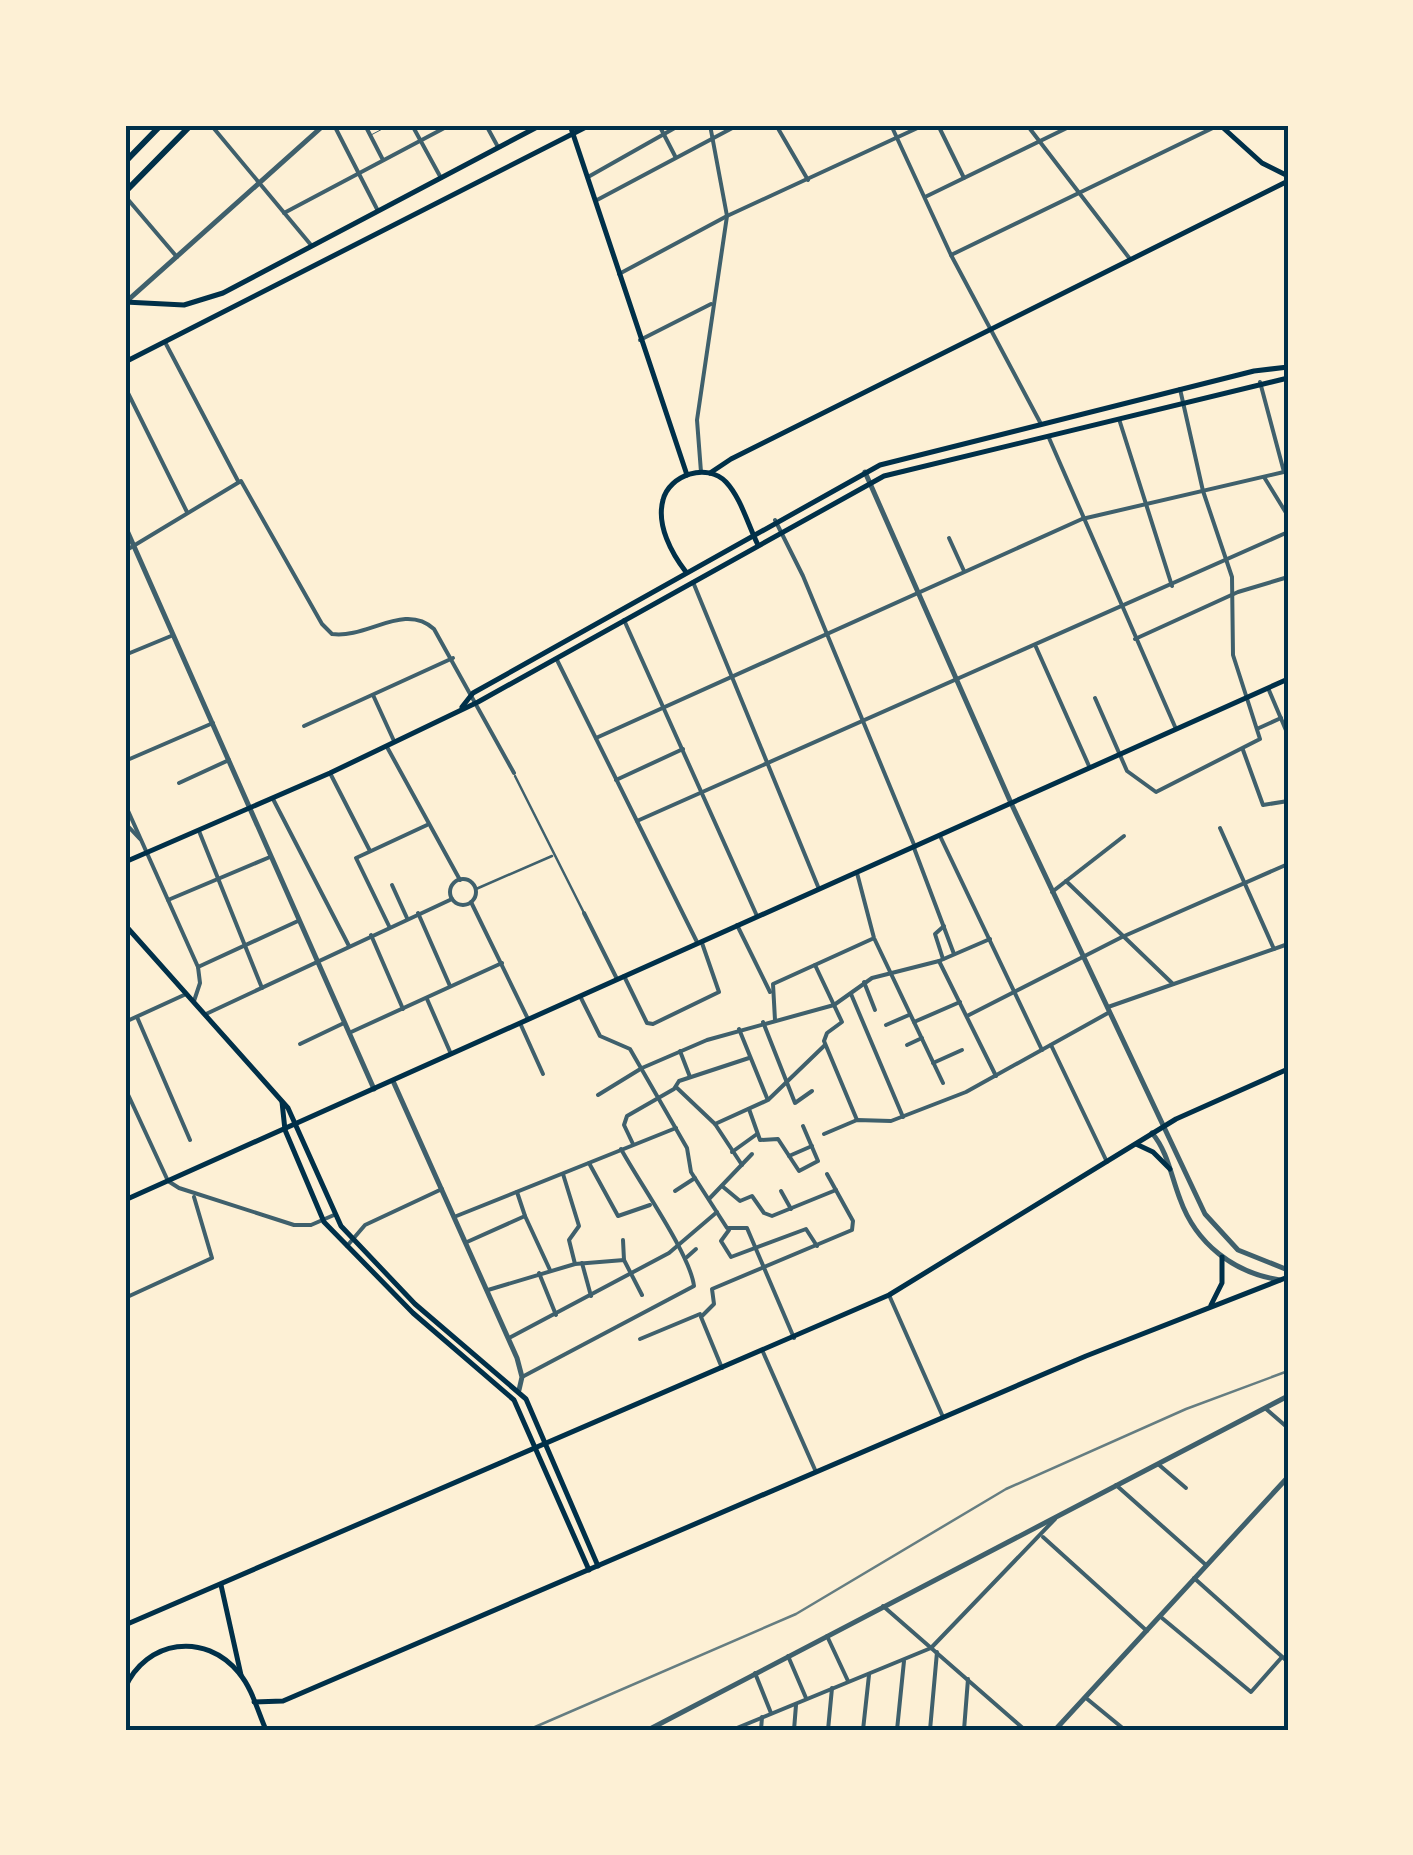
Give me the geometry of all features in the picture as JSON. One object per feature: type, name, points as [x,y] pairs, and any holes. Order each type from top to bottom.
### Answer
[{"type":"highway","points":[[125,162],[161,125]]},
{"type":"highway","points":[[125,194],[191,125]]},
{"type":"main road","points":[[126,302],[170,306],[196,303],[540,125]]},
{"type":"main road","points":[[570,125],[688,474]]},
{"type":"main road","points":[[125,362],[590,125]]},
{"type":"main road","points":[[1220,125],[1262,163],[1288,178]]},
{"type":"main road","points":[[710,474],[731,458],[1288,178]]},
{"type":"main road","points":[[461,709],[474,693],[775,520],[896,459],[1180,389],[1288,367]]},
{"type":"main road","points":[[125,862],[387,748],[478,702],[869,482],[1184,400],[1288,378]]},
{"type":"main road","points":[[1041,424],[1048,438]]},
{"type":"main road","points":[[692,582],[672,550],[661,512],[666,492],[688,474],[710,474],[728,485],[758,545]]},
{"type":"main road","points":[[125,1200],[1288,679]]},
{"type":"main road","points":[[125,925],[282,1102],[297,1123],[334,1216],[404,1299],[519,1390],[548,1444],[598,1566]]},
{"type":"main road","points":[[125,1625],[890,1294],[1164,1126],[1288,1069]]},
{"type":"main road","points":[[282,1102],[285,1130],[324,1222],[514,1400],[589,1570]]},
{"type":"main road","points":[[1136,1144],[1153,1152],[1170,1169]]},
{"type":"main road","points":[[1208,1309],[1222,1284],[1222,1256]]},
{"type":"main road","points":[[254,1702],[284,1702],[942,1417],[1286,1277]]},
{"type":"main road","points":[[514,1400],[519,1390]]},
{"type":"main road","points":[[220,1585],[242,1675],[266,1730]]},
{"type":"main road","points":[[125,1688],[139,1662],[167,1647],[182,1645],[216,1655],[242,1675]]},
{"type":"street","points":[[211,125],[311,245]]},
{"type":"street","points":[[126,302],[324,125]]},
{"type":"street","points":[[334,125],[378,211]]},
{"type":"street","points":[[364,125],[383,160]]},
{"type":"street","points":[[412,125],[440,178]]},
{"type":"street","points":[[284,214],[450,125]]},
{"type":"street","points":[[486,125],[498,148]]},
{"type":"street","points":[[659,125],[676,158]]},
{"type":"street","points":[[588,178],[680,125]]},
{"type":"street","points":[[701,472],[697,420],[726,216],[710,125]]},
{"type":"street","points":[[595,201],[738,125]]},
{"type":"street","points":[[776,125],[808,180]]},
{"type":"street","points":[[891,125],[951,255],[1041,424]]},
{"type":"street","points":[[618,274],[726,216],[924,125]]},
{"type":"street","points":[[938,125],[964,178]]},
{"type":"street","points":[[1027,125],[1130,259]]},
{"type":"street","points":[[923,198],[1073,125]]},
{"type":"street","points":[[951,255],[1220,125]]},
{"type":"street","points":[[125,194],[177,257]]},
{"type":"street","points":[[640,340],[714,302]]},
{"type":"street","points":[[166,344],[238,481],[245,485],[322,624],[332,634],[345,636],[405,618],[419,619],[434,629],[474,693],[584,913],[647,1022],[668,1017],[720,990],[557,660]]},
{"type":"street","points":[[596,738],[1082,519],[1286,472],[1260,382]]},
{"type":"street","points":[[125,386],[187,512]]},
{"type":"street","points":[[1095,698],[1131,777],[1156,792],[1260,740],[1233,654],[1234,594],[1180,389]]},
{"type":"street","points":[[1119,418],[1172,586]]},
{"type":"street","points":[[1048,438],[1176,729]]},
{"type":"street","points":[[865,472],[1011,803],[1203,1209],[1232,1246],[1286,1277]]},
{"type":"street","points":[[1264,477],[1288,516]]},
{"type":"street","points":[[125,551],[238,481]]},
{"type":"street","points":[[775,520],[914,847],[954,954]]},
{"type":"street","points":[[125,526],[374,1089]]},
{"type":"street","points":[[637,821],[1288,532]]},
{"type":"street","points":[[949,538],[964,571]]},
{"type":"street","points":[[1135,638],[1234,594],[1288,577]]},
{"type":"street","points":[[692,582],[819,889]]},
{"type":"street","points":[[624,620],[757,916]]},
{"type":"street","points":[[125,656],[173,635]]},
{"type":"street","points":[[1036,647],[1090,768]]},
{"type":"street","points":[[304,726],[453,658]]},
{"type":"street","points":[[1268,688],[1288,735]]},
{"type":"street","points":[[373,695],[395,744]]},
{"type":"street","points":[[1259,728],[1281,718]]},
{"type":"street","points":[[125,761],[213,723]]},
{"type":"street","points":[[387,748],[460,880]]},
{"type":"street","points":[[616,780],[684,749]]},
{"type":"street","points":[[1243,749],[1263,805],[1288,801]]},
{"type":"street","points":[[179,783],[230,760]]},
{"type":"street","points":[[330,773],[370,851]]},
{"type":"street","points":[[272,798],[349,946]]},
{"type":"street","points":[[125,804],[198,967],[200,983],[194,1001]]},
{"type":"street","points":[[125,822],[143,843]]},
{"type":"street","points":[[390,926],[357,860],[427,825]]},
{"type":"street","points":[[1220,828],[1274,949]]},
{"type":"street","points":[[198,830],[262,988]]},
{"type":"street","points":[[940,836],[1042,1050]]},
{"type":"street","points":[[1052,892],[1124,836]]},
{"type":"street","points":[[452,899],[463,905],[471,902],[476,890],[555,855]]},
{"type":"street","points":[[168,900],[272,856]]},
{"type":"street","points":[[966,1016],[1122,937],[1288,864]]},
{"type":"street","points":[[856,872],[874,938],[943,1083]]},
{"type":"street","points":[[452,899],[452,886],[460,880],[468,880],[476,890]]},
{"type":"street","points":[[1066,882],[1173,984]]},
{"type":"street","points":[[392,884],[408,918]]},
{"type":"street","points":[[206,1014],[452,899]]},
{"type":"street","points":[[471,902],[528,1019]]},
{"type":"street","points":[[418,913],[450,986]]},
{"type":"street","points":[[198,967],[299,920]]},
{"type":"street","points":[[737,924],[772,995]]},
{"type":"street","points":[[944,926],[935,934],[941,960],[996,1076]]},
{"type":"street","points":[[371,936],[403,1008]]},
{"type":"street","points":[[775,1020],[773,984],[874,938]]},
{"type":"street","points":[[598,1095],[680,1051],[739,1028],[834,1004],[864,982],[941,960],[990,938]]},
{"type":"street","points":[[824,1134],[857,1120],[886,1122],[903,1117],[996,1076],[1107,1010],[1288,944]]},
{"type":"street","points":[[349,1033],[502,963]]},
{"type":"street","points":[[814,965],[842,1026],[827,1033],[826,1045],[857,1120]]},
{"type":"street","points":[[864,982],[876,1010]]},
{"type":"street","points":[[125,1022],[187,994]]},
{"type":"street","points":[[851,994],[903,1117]]},
{"type":"street","points":[[580,996],[596,1031],[625,1044],[642,1068],[676,1128],[696,1178],[729,1230]]},
{"type":"street","points":[[427,998],[451,1054]]},
{"type":"street","points":[[914,1022],[960,1002]]},
{"type":"street","points":[[886,1025],[910,1014]]},
{"type":"street","points":[[137,1016],[190,1140]]},
{"type":"street","points":[[300,1044],[344,1022]]},
{"type":"street","points":[[763,1022],[785,1084],[797,1104],[812,1091]]},
{"type":"street","points":[[520,1023],[544,1074]]},
{"type":"street","points":[[739,1028],[768,1100]]},
{"type":"street","points":[[907,1045],[922,1038]]},
{"type":"street","points":[[715,1124],[768,1100],[826,1045]]},
{"type":"street","points":[[1050,1045],[1106,1162]]},
{"type":"street","points":[[934,1063],[962,1050]]},
{"type":"street","points":[[680,1051],[690,1077]]},
{"type":"street","points":[[633,1144],[625,1119],[690,1077],[749,1058]]},
{"type":"street","points":[[393,1081],[509,1338],[522,1377],[519,1390]]},
{"type":"street","points":[[676,1087],[715,1124],[742,1165]]},
{"type":"street","points":[[125,1088],[168,1181],[193,1195],[276,1221],[324,1222],[334,1216]]},
{"type":"street","points":[[750,1109],[764,1143],[778,1139],[799,1171],[815,1164],[803,1126]]},
{"type":"street","points":[[454,1217],[676,1128]]},
{"type":"street","points":[[1152,1133],[1187,1216],[1222,1256],[1246,1272],[1286,1277]]},
{"type":"street","points":[[732,1152],[758,1134]]},
{"type":"street","points":[[788,1156],[812,1146]]},
{"type":"street","points":[[522,1377],[691,1291],[687,1257],[676,1248],[621,1149]]},
{"type":"street","points":[[709,1199],[752,1154]]},
{"type":"street","points":[[589,1163],[618,1216],[651,1205]]},
{"type":"street","points":[[563,1174],[579,1226],[569,1240],[591,1296]]},
{"type":"street","points":[[640,1339],[713,1307],[714,1287],[852,1230],[853,1221],[827,1174]]},
{"type":"street","points":[[675,1191],[696,1178]]},
{"type":"street","points":[[722,1186],[740,1201],[752,1196],[767,1215],[791,1210],[836,1190]]},
{"type":"street","points":[[346,1246],[364,1225],[442,1188]]},
{"type":"street","points":[[781,1191],[791,1210]]},
{"type":"street","points":[[517,1192],[550,1270]]},
{"type":"street","points":[[125,1298],[212,1258],[193,1195]]},
{"type":"street","points":[[1187,1216],[1203,1209]]},
{"type":"street","points":[[509,1338],[676,1248],[717,1212]]},
{"type":"street","points":[[466,1242],[525,1216]]},
{"type":"street","points":[[794,1338],[767,1267],[758,1248],[744,1225],[729,1230],[721,1240],[728,1255],[758,1248],[806,1229],[816,1246]]},
{"type":"street","points":[[622,1240],[624,1260],[642,1295]]},
{"type":"street","points":[[687,1257],[696,1248]]},
{"type":"street","points":[[488,1290],[579,1263],[624,1260]]},
{"type":"street","points":[[539,1273],[556,1316]]},
{"type":"street","points":[[890,1294],[942,1417]]},
{"type":"street","points":[[701,1314],[722,1368]]},
{"type":"street","points":[[763,1352],[816,1472]]},
{"type":"street","points":[[648,1730],[1288,1396]]},
{"type":"street","points":[[1264,1407],[1288,1428]]},
{"type":"street","points":[[1158,1464],[1186,1488]]},
{"type":"street","points":[[1054,1730],[1162,1618],[1288,1477]]},
{"type":"street","points":[[1116,1485],[1206,1565]]},
{"type":"street","points":[[732,1730],[934,1650],[1043,1537],[1060,1513]]},
{"type":"street","points":[[1043,1537],[1148,1632]]},
{"type":"street","points":[[1194,1578],[1288,1662]]},
{"type":"street","points":[[882,1606],[1025,1730]]},
{"type":"street","points":[[1162,1618],[1250,1692],[1282,1658]]},
{"type":"street","points":[[827,1635],[848,1681]]},
{"type":"street","points":[[930,1730],[934,1650]]},
{"type":"street","points":[[788,1656],[806,1698]]},
{"type":"street","points":[[897,1730],[904,1660]]},
{"type":"street","points":[[754,1673],[772,1712]]},
{"type":"street","points":[[863,1730],[869,1674]]},
{"type":"street","points":[[964,1730],[968,1679]]},
{"type":"street","points":[[828,1730],[832,1688]]},
{"type":"street","points":[[1086,1698],[1125,1730]]},
{"type":"street","points":[[794,1730],[796,1703]]},
{"type":"street","points":[[761,1730],[762,1717]]},
{"type":"lane","points":[[370,136],[390,125]]},
{"type":"railway","points":[[528,1730],[796,1614],[1006,1489],[1186,1409],[1288,1371]]}]
